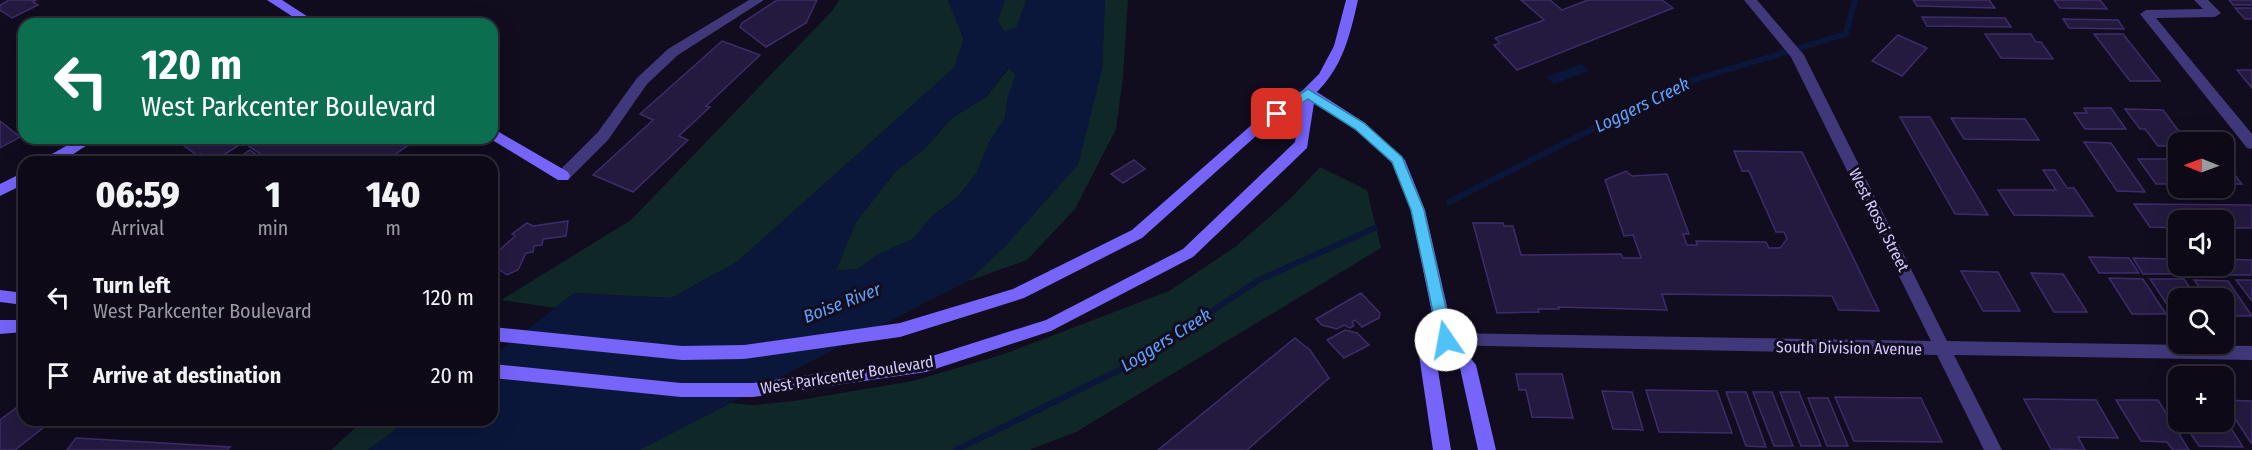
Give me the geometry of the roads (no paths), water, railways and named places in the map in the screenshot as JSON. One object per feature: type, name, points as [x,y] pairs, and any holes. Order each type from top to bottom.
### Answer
[{"type":"main road","points":[[273,0],[303,18]]},
{"type":"main road","points":[[498,335],[682,353],[744,352],[900,330],[1018,294],[1137,234],[1261,124],[1308,93],[1324,77],[1341,46],[1352,0]]},
{"type":"main road","points":[[296,18],[300,16]]},
{"type":"main road","points":[[1308,93],[1360,126],[1398,160],[1418,210],[1446,340],[1468,365],[1487,450]]},
{"type":"main road","name":"West Parkcenter Boulevard","points":[[498,372],[681,390],[753,390],[926,364],[1051,325],[1188,254],[1302,144],[1308,93]]},
{"type":"main road","points":[[498,137],[563,176]]},
{"type":"main road","points":[[60,156],[81,144]]},
{"type":"main road","points":[[0,191],[18,180]]},
{"type":"main road","points":[[0,296],[18,298]]},
{"type":"main road","points":[[0,327],[18,327]]},
{"type":"main road","points":[[1442,450],[1427,355],[1446,340]]},
{"type":"street","points":[[563,176],[603,136],[642,81],[673,52],[758,0]]},
{"type":"street","name":"West Rossi Street","points":[[1750,0],[1797,55],[1993,450]]},
{"type":"street","points":[[2200,0],[2215,13],[2146,14],[2252,144]]},
{"type":"street","name":"South Division Avenue","points":[[1446,340],[1945,350],[2252,353]]},
{"type":"water","name":"Boise River","points":[[948,0],[1005,0],[998,20],[1004,32],[1017,27],[1026,0],[1105,0],[1102,70],[1078,165],[1008,243],[968,281],[639,450],[368,450],[401,426],[498,426],[498,352],[574,293],[671,298],[737,262],[954,68],[964,40]],"holes":[[[1008,68],[1016,75],[1008,97],[1005,118],[989,143],[977,172],[959,196],[932,216],[913,239],[877,255],[858,269],[836,271],[856,222],[895,172],[925,148],[952,118],[987,96]]]},
{"type":"water","points":[[1581,64],[1589,71],[1554,84],[1546,77]]},
{"type":"waterway","name":"Loggers Creek","points":[[1449,202],[1683,83],[1846,34],[1855,0]]},
{"type":"waterway","name":"Loggers Creek","points":[[956,450],[1134,363],[1259,280],[1375,228]]}]
